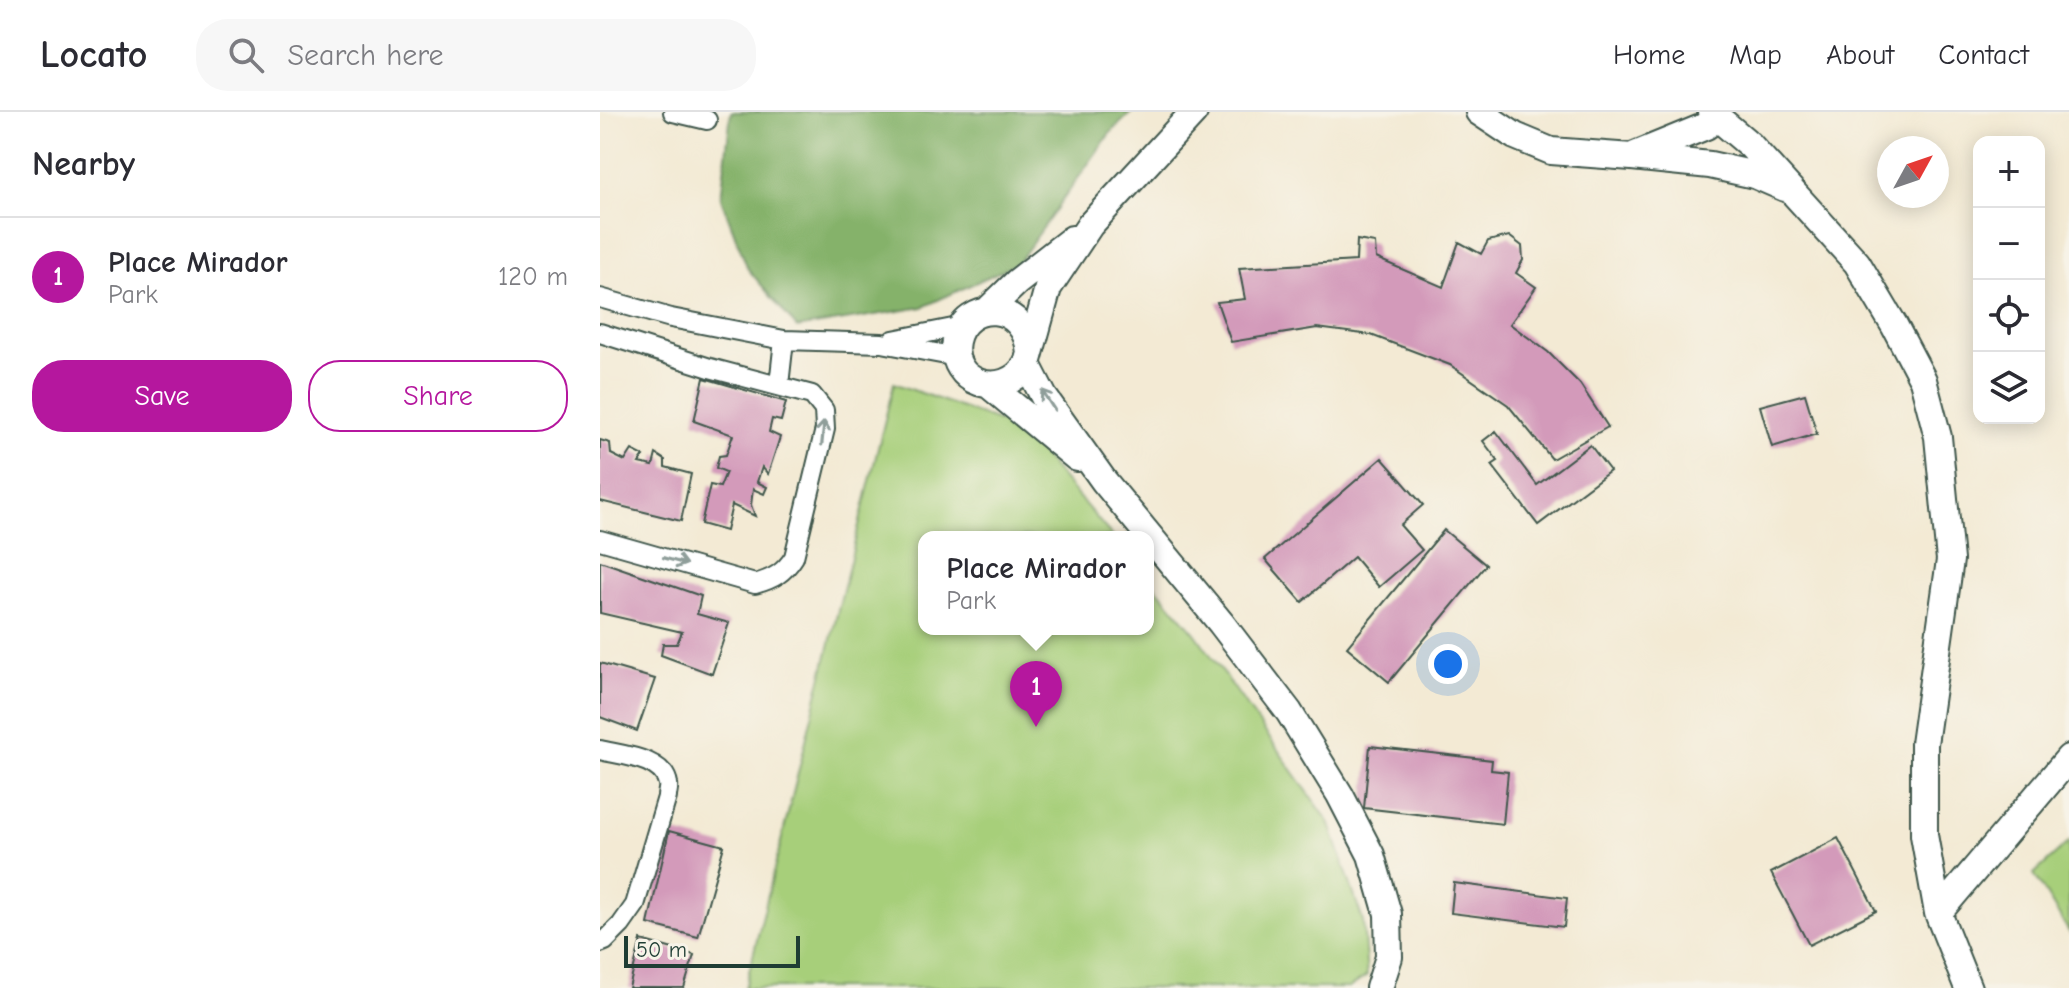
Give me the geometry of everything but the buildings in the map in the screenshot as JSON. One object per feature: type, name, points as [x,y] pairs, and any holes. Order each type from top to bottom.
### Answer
[{"type":"street","points":[[673,112],[707,120]]},
{"type":"street","points":[[989,385],[1015,378],[1028,358],[1048,288],[1090,225],[1194,112]]},
{"type":"street","points":[[1479,112],[1515,136],[1551,151],[1710,165],[1755,175],[1791,190]]},
{"type":"street","points":[[1632,157],[1676,124],[1706,126],[1714,115],[1750,145],[1857,263],[1923,380],[1938,437],[1950,560],[1924,744],[1924,835],[1938,913],[1968,988]]},
{"type":"street","points":[[1710,165],[1740,153],[1750,145]]},
{"type":"street","points":[[1090,225],[1017,282],[987,311],[974,316],[963,326],[956,341],[957,357],[965,373],[989,385],[1104,481]]},
{"type":"street","points":[[600,298],[671,318],[784,340],[882,343],[957,357]]},
{"type":"street","points":[[987,311],[1013,317],[1023,327],[1029,339],[1028,358],[1044,397],[1104,481],[1145,531]]},
{"type":"street","points":[[882,343],[963,326]]},
{"type":"street","points":[[600,333],[710,368],[812,395],[824,410],[825,429],[794,557],[785,570],[770,580],[755,584],[600,540]]},
{"type":"street","points":[[779,385],[784,340]]},
{"type":"street","points":[[1154,542],[1289,712],[1340,795],[1371,855],[1388,914],[1389,957],[1379,988]]},
{"type":"street","points":[[600,750],[651,762],[661,770],[668,783],[667,797],[635,905],[621,925],[600,943]]},
{"type":"street","points":[[1938,913],[2069,758]]},
{"type":"green space","points":[[731,112],[1132,112],[1111,132],[1018,263],[923,307],[797,328],[748,269],[721,198]]},
{"type":"green space","points":[[894,383],[1020,429],[1108,531],[918,531],[918,635],[1154,635],[1154,585],[1195,633],[1329,822],[1363,921],[1367,976],[1349,988],[745,988]]},
{"type":"green space","points":[[2069,842],[2069,932],[2034,874]]},
{"type":"place","name":"Place Mirador","points":[[1036,727]]}]
